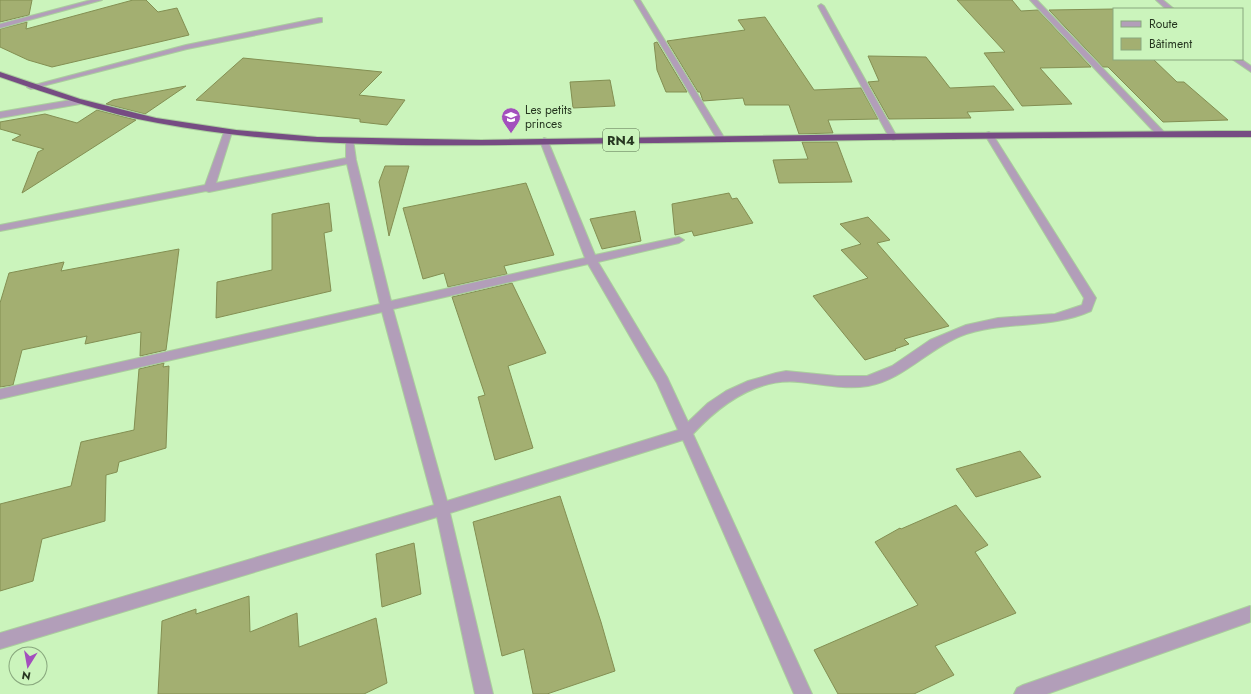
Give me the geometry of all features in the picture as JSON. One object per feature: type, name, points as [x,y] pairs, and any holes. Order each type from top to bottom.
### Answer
[{"type":"highway","name":"RN4","points":[[0,74],[30,87],[122,114],[228,132],[280,138],[350,141],[1251,134]]},
{"type":"street","points":[[0,26],[99,0]]},
{"type":"street","points":[[637,0],[721,139]]},
{"type":"street","points":[[1033,0],[1161,134]]},
{"type":"street","points":[[1159,0],[1169,8]]},
{"type":"street","points":[[821,6],[893,137]]},
{"type":"street","points":[[30,87],[186,47],[319,20]]},
{"type":"street","points":[[1237,60],[1251,70]]},
{"type":"street","points":[[0,115],[77,102]]},
{"type":"street","points":[[209,189],[228,132]]},
{"type":"street","points":[[0,641],[442,509],[686,433],[707,411],[730,393],[755,384],[784,376],[845,382],[869,381],[890,372],[943,339],[970,330],[997,322],[1078,313],[1087,308],[1090,298],[1086,290],[989,135]]},
{"type":"street","points":[[544,140],[591,260],[663,380],[803,694]]},
{"type":"street","points":[[350,141],[351,160],[386,306],[442,509],[484,694]]},
{"type":"street","points":[[0,228],[209,189],[351,160]]},
{"type":"street","points":[[0,394],[679,240]]},
{"type":"street","points":[[1023,694],[1250,614]]},
{"type":"building","points":[[0,0],[32,0],[29,15],[0,22]]},
{"type":"building","points":[[133,0],[146,0],[158,12],[177,8],[189,35],[52,67],[28,60],[0,47],[0,29],[27,22],[26,29]]},
{"type":"building","points":[[957,0],[1012,0],[1021,11],[1038,10],[1091,67],[1040,68],[1072,104],[1022,106],[984,53],[1005,52]]},
{"type":"building","points":[[1113,9],[1113,60],[1154,60],[1177,82],[1184,82],[1228,120],[1163,122],[1108,67],[1103,67],[1049,10]]},
{"type":"building","points":[[765,17],[814,90],[861,88],[878,119],[828,120],[833,133],[799,134],[789,105],[745,105],[743,98],[703,101],[700,92],[698,92],[667,41],[745,30],[738,20]]},
{"type":"building","points":[[657,42],[687,92],[666,92],[657,70],[654,43]]},
{"type":"building","points":[[868,56],[926,57],[950,88],[994,86],[1014,110],[967,112],[971,118],[889,119],[868,82],[879,81]]},
{"type":"building","points":[[243,58],[382,72],[359,95],[405,100],[387,125],[360,122],[360,119],[196,100]]},
{"type":"building","points":[[610,80],[615,106],[573,108],[570,82]]},
{"type":"building","points":[[186,86],[145,114],[106,104],[113,100]]},
{"type":"building","points":[[97,110],[136,120],[22,193],[38,152],[44,149],[12,140],[21,135],[0,129],[0,122],[45,114],[77,123]]},
{"type":"building","points":[[802,142],[837,142],[852,182],[779,183],[773,160],[808,159]]},
{"type":"building","points":[[385,166],[409,166],[389,236],[379,182]]},
{"type":"building","points":[[526,183],[554,255],[504,266],[507,274],[448,287],[444,273],[423,279],[403,208]]},
{"type":"building","points":[[729,193],[732,199],[737,198],[753,223],[694,236],[692,231],[675,235],[672,204]]},
{"type":"building","points":[[329,203],[332,231],[324,233],[331,291],[216,318],[217,282],[272,270],[272,214]]},
{"type":"building","points":[[635,211],[641,241],[602,249],[590,219]]},
{"type":"building","points":[[868,217],[890,240],[877,243],[949,326],[904,339],[909,344],[865,360],[813,296],[868,278],[841,250],[861,244],[840,224]]},
{"type":"building","points":[[179,249],[166,350],[140,356],[141,332],[85,344],[87,336],[22,350],[13,385],[0,387],[0,303],[9,273],[64,262],[61,271]]},
{"type":"building","points":[[512,283],[546,353],[508,366],[533,448],[495,460],[478,397],[485,395],[452,297]]},
{"type":"building","points":[[164,363],[163,367],[169,366],[166,448],[119,462],[117,472],[106,475],[105,521],[42,539],[33,581],[0,591],[0,504],[71,486],[81,442],[134,430],[139,369]]},
{"type":"building","points":[[1020,451],[1041,477],[976,497],[956,469]]},
{"type":"building","points":[[560,496],[601,622],[615,671],[547,694],[533,694],[524,649],[502,656],[473,522]]},
{"type":"building","points":[[956,505],[988,545],[975,552],[1016,613],[935,646],[954,675],[914,694],[838,694],[814,650],[918,605],[875,542],[900,528],[901,529]]},
{"type":"building","points":[[414,543],[421,594],[382,607],[376,554]]},
{"type":"building","points":[[249,596],[250,632],[297,613],[299,647],[376,618],[387,683],[364,694],[158,694],[162,621],[196,609],[196,614]]},
{"type":"place","name":"Les petits princes","points":[[511,134]]}]
